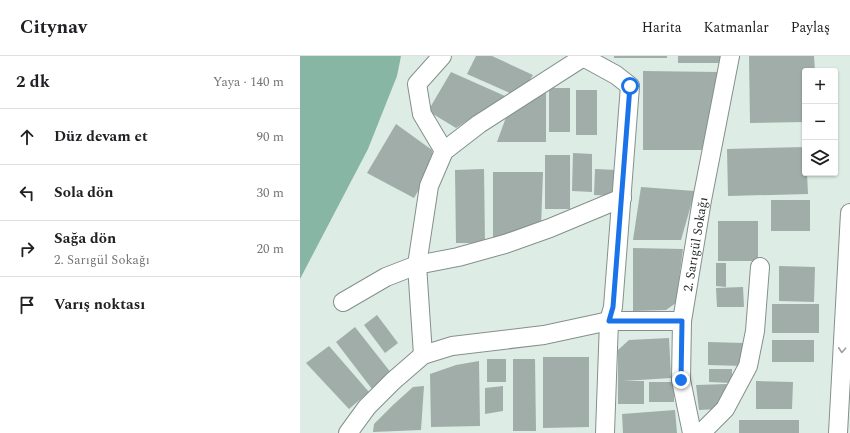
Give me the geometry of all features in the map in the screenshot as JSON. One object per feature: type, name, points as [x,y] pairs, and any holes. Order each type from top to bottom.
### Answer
[{"type":"street","points":[[442,56],[418,84],[422,114],[444,151]]},
{"type":"street","name":"2. Sarıgül Sokağı","points":[[692,433],[681,380],[682,321],[700,208],[730,56]]},
{"type":"street","points":[[423,355],[417,265],[429,186],[444,151],[479,124],[585,57],[616,75],[630,86],[613,307],[609,321],[603,432]]},
{"type":"street","points":[[343,302],[386,277],[417,265],[458,257],[504,244],[550,228],[622,198]]},
{"type":"street","points":[[838,433],[850,213]]},
{"type":"street","points":[[701,433],[725,409],[748,366],[755,332],[760,266]]},
{"type":"street","points":[[348,433],[372,402],[393,381],[423,355],[452,346],[544,335],[609,321],[682,321]]},
{"type":"green space","points":[[300,56],[401,56],[397,76],[368,149],[300,279]]},
{"type":"building","points":[[476,56],[492,56],[533,75],[519,97],[467,74]]},
{"type":"building","points":[[614,56],[667,56],[667,58],[614,58]]},
{"type":"building","points":[[678,56],[720,56],[720,63],[678,63]]},
{"type":"building","points":[[749,56],[814,56],[815,68],[802,68],[802,122],[750,123]]},
{"type":"building","points":[[643,71],[718,72],[709,150],[643,150]]},
{"type":"building","points":[[451,72],[505,96],[456,128],[428,111]]},
{"type":"building","points":[[549,88],[570,88],[570,132],[549,132]]},
{"type":"building","points":[[576,90],[597,90],[597,135],[576,135]]},
{"type":"building","points":[[546,92],[546,142],[497,142],[509,109]]},
{"type":"building","points":[[396,124],[432,150],[434,164],[414,198],[367,173]]},
{"type":"building","points":[[802,147],[802,176],[807,176],[808,194],[728,196],[727,149]]},
{"type":"building","points":[[573,153],[592,154],[592,192],[572,191]]},
{"type":"building","points":[[545,155],[570,155],[570,209],[545,209]]},
{"type":"building","points":[[484,169],[485,243],[456,243],[455,170]]},
{"type":"building","points":[[595,169],[617,170],[616,196],[594,195]]},
{"type":"building","points":[[493,172],[543,172],[541,226],[493,239]]},
{"type":"building","points":[[641,187],[695,191],[681,240],[633,240]]},
{"type":"building","points":[[771,200],[810,200],[810,231],[771,231]]},
{"type":"building","points":[[718,221],[758,221],[758,261],[718,261]]},
{"type":"building","points":[[633,248],[683,249],[676,303],[666,310],[633,311]]},
{"type":"building","points":[[716,263],[726,263],[726,287],[716,286]]},
{"type":"building","points":[[779,266],[815,267],[814,302],[779,301]]},
{"type":"building","points":[[743,287],[744,307],[717,307],[716,288]]},
{"type":"building","points":[[772,304],[819,304],[819,333],[772,333]]},
{"type":"building","points":[[377,315],[398,343],[385,353],[364,325]]},
{"type":"building","points":[[355,327],[392,374],[372,389],[336,342]]},
{"type":"building","points":[[669,338],[671,378],[623,381],[644,381],[644,404],[618,404],[618,350],[629,340]]},
{"type":"building","points":[[772,340],[814,340],[814,362],[772,362]]},
{"type":"building","points":[[708,342],[744,343],[743,366],[708,365]]},
{"type":"building","points":[[329,346],[369,392],[349,409],[306,363]]},
{"type":"building","points":[[543,357],[589,357],[589,427],[543,428]]},
{"type":"building","points":[[487,359],[506,359],[506,382],[487,382]]},
{"type":"building","points":[[513,359],[535,359],[536,431],[513,431]]},
{"type":"building","points":[[479,361],[480,426],[431,427],[430,374],[456,365]]},
{"type":"building","points":[[709,369],[732,369],[732,383],[709,382]]},
{"type":"building","points":[[756,381],[793,382],[792,409],[756,409]]},
{"type":"building","points":[[649,382],[674,382],[674,402],[649,402]]},
{"type":"building","points":[[727,384],[718,409],[699,410],[696,385]]},
{"type":"building","points":[[424,386],[421,430],[373,432],[374,424],[393,405],[413,387]]},
{"type":"building","points":[[503,386],[503,411],[485,414],[485,388]]},
{"type":"building","points":[[675,410],[677,433],[623,433],[622,414]]},
{"type":"building","points":[[739,420],[799,420],[799,433],[739,433]]},
{"type":"route","points":[[630,86],[613,307],[609,321],[682,321],[681,380]]}]
